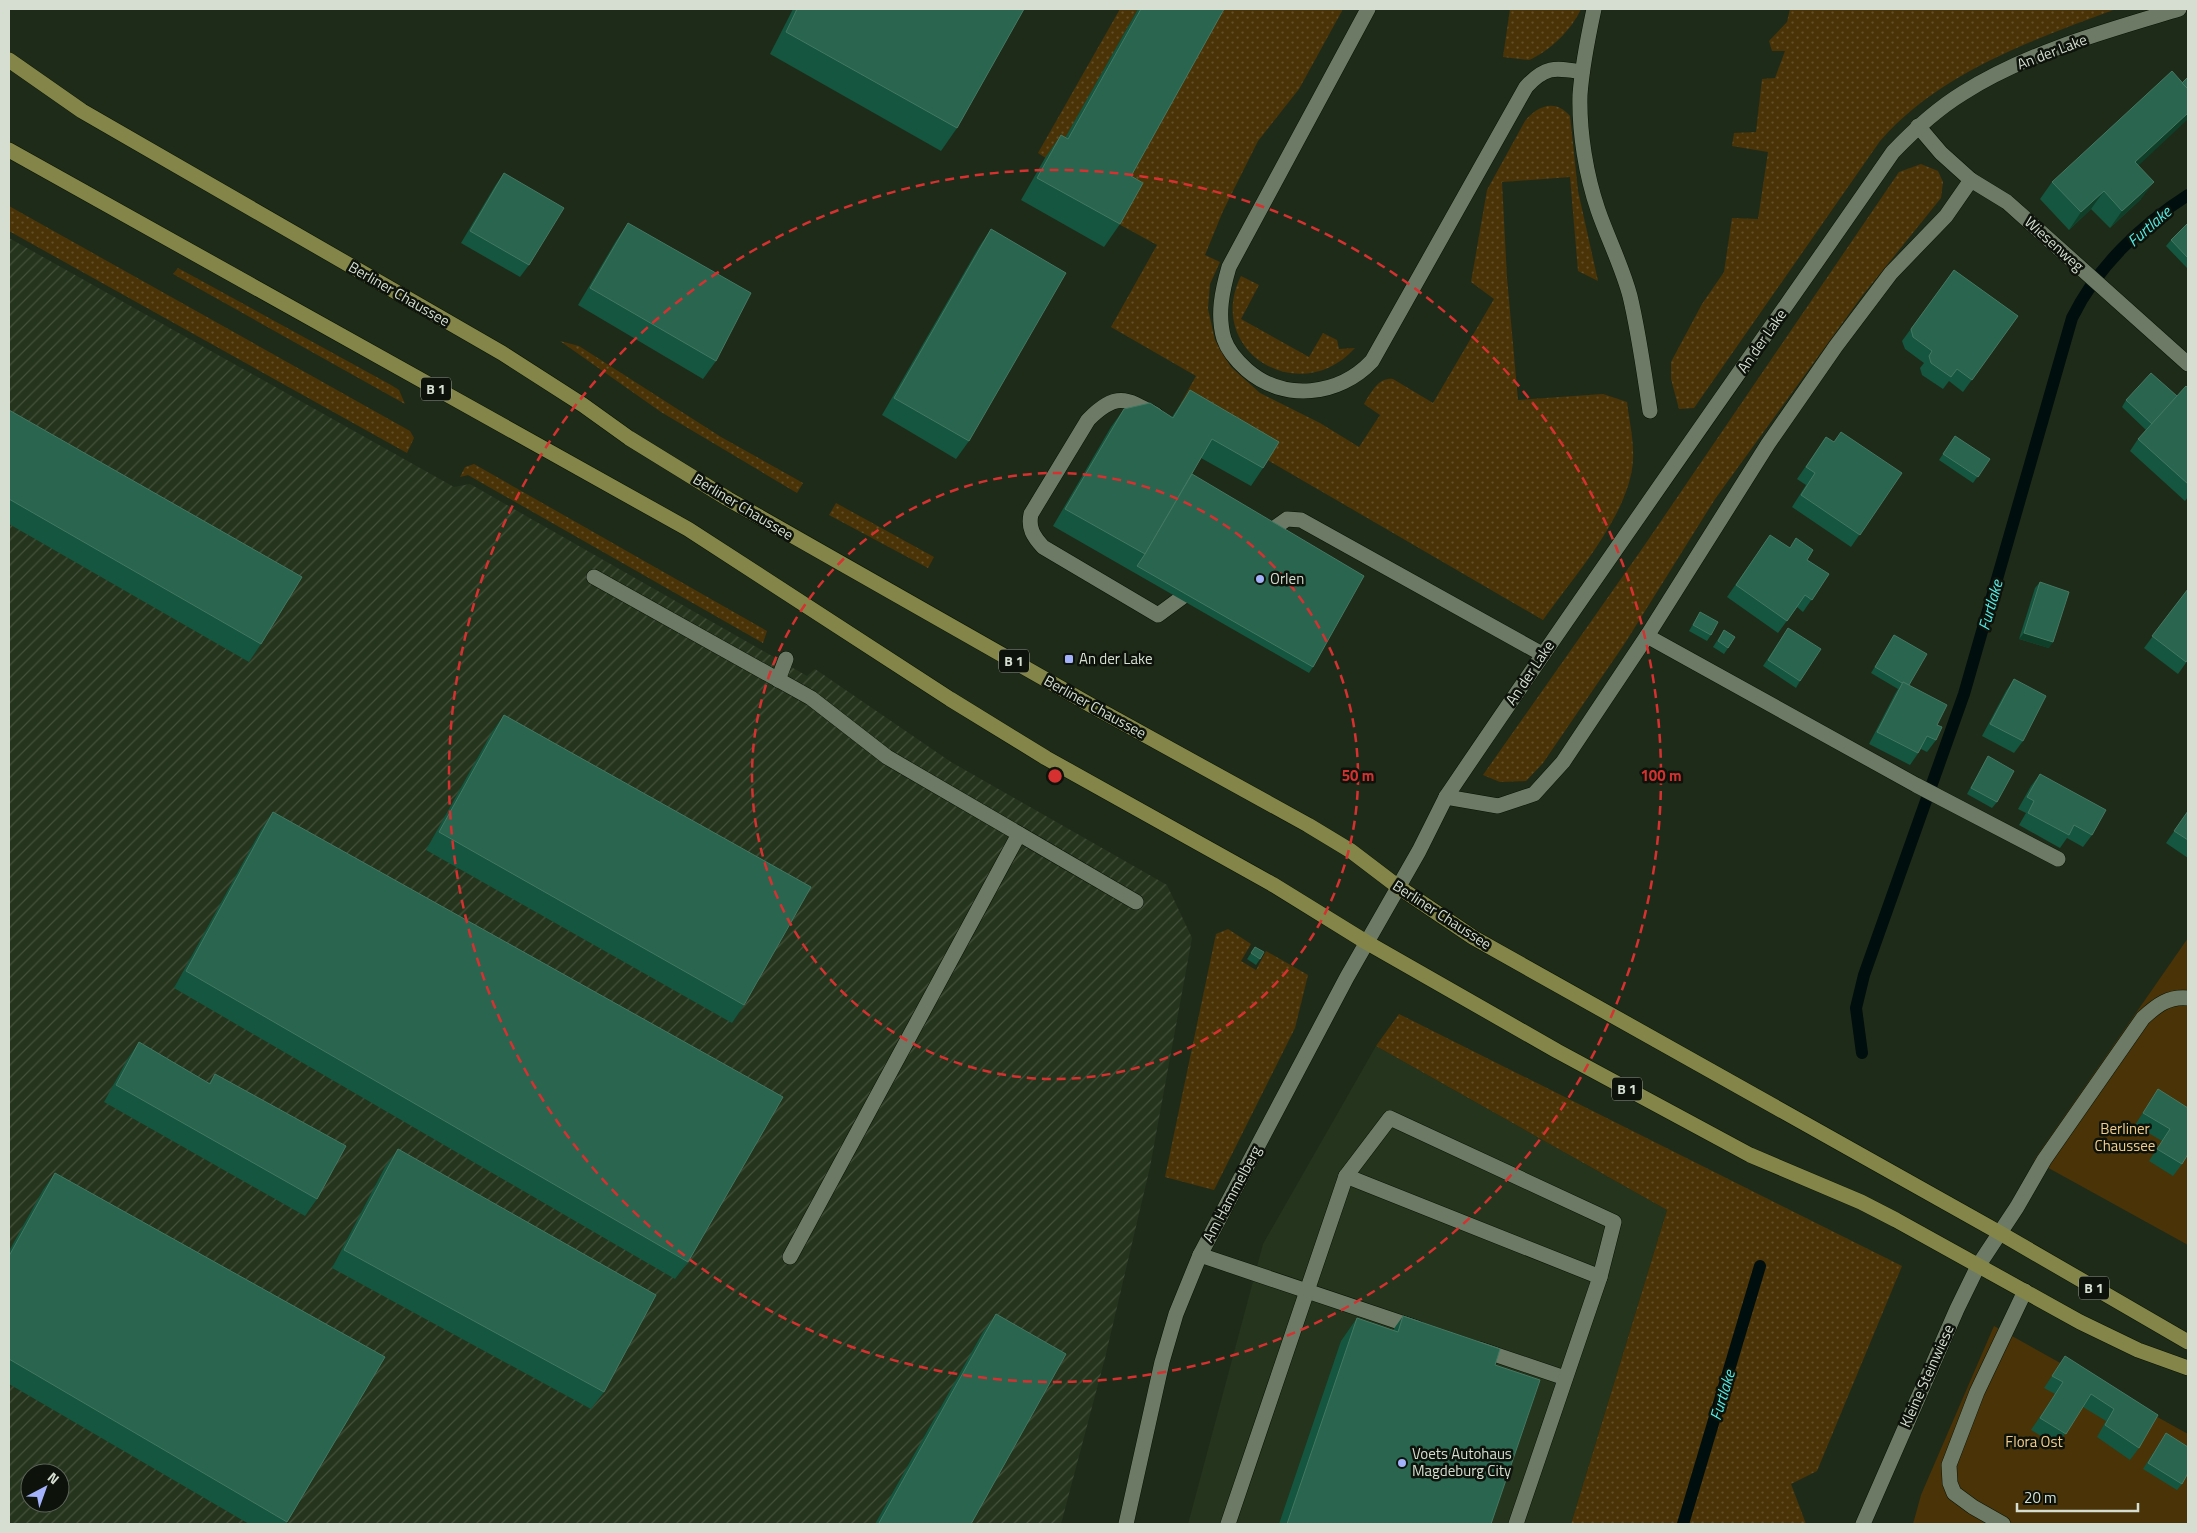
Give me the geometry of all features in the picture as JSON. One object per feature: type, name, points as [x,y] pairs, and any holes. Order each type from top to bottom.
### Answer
[{"type":"main road","name":"Berliner Chaussee","points":[[9,60],[82,110],[502,353],[583,405],[629,438],[728,499],[1308,825],[1351,851],[1397,886],[1474,938],[2000,1233],[2188,1342]]},
{"type":"main road","name":"B 1","points":[[9,150],[688,529],[950,699],[1046,758],[1272,884],[1366,942],[1557,1051],[1750,1155],[1861,1202],[2080,1322],[2138,1350],[2188,1368]]},
{"type":"street","points":[[1368,9],[1229,267],[1224,286],[1220,305],[1221,324],[1225,341],[1232,354],[1253,375],[1281,389],[1297,392],[1328,388],[1352,377],[1372,361],[1526,87],[1550,68],[1582,72]]},
{"type":"street","points":[[1594,9],[1582,72],[1580,96],[1581,130],[1592,189],[1630,296],[1639,338],[1650,411]]},
{"type":"street","name":"An der Lake","points":[[1397,886],[1419,851],[1446,797],[1542,654],[1893,152],[1918,126],[1963,93],[2014,66],[2113,28],[2179,9]]},
{"type":"street","name":"Wiesenweg","points":[[1918,126],[1941,153],[1972,180],[2007,202],[2188,364]]},
{"type":"street","points":[[1446,797],[1498,806],[1534,794],[1563,762],[1768,444],[1836,346],[1886,280],[1946,216],[1972,180]]},
{"type":"street","points":[[1157,415],[1131,401],[1120,400],[1109,403],[1097,410],[1088,420],[1031,514],[1031,532],[1043,547],[1158,615],[1204,580]]},
{"type":"street","points":[[1250,546],[1287,519],[1301,520],[1542,654]]},
{"type":"street","points":[[594,577],[811,698],[887,757],[1136,902]]},
{"type":"street","points":[[1646,636],[1916,785],[2058,859]]},
{"type":"street","points":[[778,680],[786,659]]},
{"type":"street","points":[[790,1257],[1019,834]]},
{"type":"street","name":"Am Hammelberg","points":[[1126,1524],[1162,1362],[1176,1314],[1200,1255],[1397,886]]},
{"type":"street","name":"Kleine Steinwiese","points":[[1863,1524],[1978,1266],[2044,1160],[2143,1018],[2165,1001],[2175,998],[2188,998]]},
{"type":"street","points":[[1228,1524],[1346,1176],[1390,1118],[1614,1222],[1600,1277],[1516,1524]]},
{"type":"street","points":[[1346,1176],[1600,1277]]},
{"type":"street","points":[[1200,1255],[1427,1331]]},
{"type":"street","points":[[2003,1524],[1972,1507],[1954,1493],[1950,1483],[1949,1465],[1977,1392],[2025,1291]]},
{"type":"street","points":[[1464,1344],[1565,1378]]},
{"type":"shaded area","points":[[9,238],[454,487],[470,484],[807,676],[815,669],[951,762],[1167,885],[1192,938],[1150,1167],[1105,1358],[1061,1524],[9,1524]]},
{"type":"shaded area","points":[[1376,1046],[1667,1210],[1571,1524],[1188,1524],[1263,1244]]},
{"type":"green space","points":[[1120,9],[1138,9],[1052,162],[1038,153]]},
{"type":"green space","points":[[1221,9],[1343,9],[1299,89],[1258,141],[1223,211],[1205,255],[1220,262],[1210,284],[1208,309],[1215,340],[1231,367],[1260,393],[1320,423],[1359,447],[1380,415],[1364,404],[1379,383],[1393,379],[1433,403],[1494,299],[1471,282],[1487,190],[1525,121],[1535,111],[1546,106],[1552,106],[1564,110],[1570,116],[1578,191],[1598,281],[1578,271],[1570,177],[1502,182],[1507,278],[1518,400],[1603,394],[1627,402],[1633,459],[1630,480],[1612,522],[1585,564],[1543,620],[1178,408],[1196,376],[1111,327],[1157,245],[1117,223],[1115,199]]},
{"type":"green space","points":[[1510,9],[1581,9],[1560,39],[1545,51],[1529,60],[1503,57]]},
{"type":"green space","points":[[1790,9],[2116,9],[2021,46],[1989,61],[1959,77],[1904,117],[1880,141],[1694,408],[1679,409],[1671,379],[1671,362],[1702,304],[1724,272],[1732,218],[1758,219],[1768,152],[1732,146],[1734,133],[1756,132],[1762,79],[1775,78],[1785,51],[1772,51],[1769,41],[1787,22]]},
{"type":"green space","points":[[1921,164],[1938,171],[1943,182],[1941,198],[1862,296],[1715,499],[1625,643],[1543,763],[1526,781],[1500,782],[1483,775],[1644,546],[1899,172]]},
{"type":"green space","points":[[9,206],[410,431],[414,438],[407,453],[9,231]]},
{"type":"green space","points":[[178,268],[391,385],[399,390],[405,404],[173,274]]},
{"type":"green space","points":[[1241,276],[1259,285],[1241,319],[1309,357],[1323,333],[1337,340],[1339,349],[1355,348],[1333,366],[1308,373],[1285,372],[1263,363],[1246,348],[1235,327],[1233,303]]},
{"type":"green space","points":[[560,341],[579,346],[721,437],[803,483],[797,493],[661,412]]},
{"type":"green space","points":[[474,464],[767,631],[763,643],[468,475],[460,477],[465,467]]},
{"type":"green space","points":[[836,503],[934,557],[928,568],[829,515]]},
{"type":"green space","points":[[1228,929],[1251,944],[1241,961],[1256,970],[1266,951],[1308,975],[1295,1028],[1214,1190],[1165,1177],[1216,934]]},
{"type":"green space","name":"Berliner Chaussee","points":[[2188,938],[2188,1245],[2034,1160]]},
{"type":"green space","points":[[1399,1014],[1902,1266],[1817,1471],[1791,1484],[1806,1524],[1571,1524],[1667,1210],[1376,1046]]},
{"type":"green space","name":"Flora Ost","points":[[1994,1326],[2188,1434],[2188,1524],[1913,1524],[1921,1495]]},
{"type":"building","points":[[797,9],[1024,9],[957,128],[786,32]]},
{"type":"building","points":[[1141,9],[1224,9],[1131,176],[1143,183],[1120,224],[1037,178],[1061,135],[1068,139]]},
{"type":"building","points":[[2172,71],[2188,89],[2188,113],[2135,162],[2154,182],[2122,211],[2104,191],[2081,212],[2052,182]]},
{"type":"building","points":[[2188,77],[2188,89],[2182,83]]},
{"type":"building","points":[[504,173],[564,208],[529,265],[470,231]]},
{"type":"building","points":[[628,223],[751,293],[716,361],[590,288]]},
{"type":"building","points":[[2188,223],[2188,258],[2171,240]]},
{"type":"building","points":[[991,229],[1066,273],[969,441],[894,398]]},
{"type":"building","points":[[1954,270],[2018,316],[1972,380],[1957,369],[1951,377],[1931,363],[1929,356],[1932,351],[1913,337],[1911,329]]},
{"type":"building","points":[[2151,373],[2177,396],[2152,424],[2126,400]]},
{"type":"building","points":[[2186,386],[2188,388],[2188,484],[2138,439]]},
{"type":"building","points":[[1190,390],[1279,442],[1263,468],[1212,439],[1145,554],[1065,509],[1124,409],[1150,403],[1173,418]]},
{"type":"building","points":[[9,410],[302,577],[261,644],[9,499]]},
{"type":"building","points":[[1841,432],[1902,473],[1860,535],[1801,495],[1815,473],[1806,467],[1826,437],[1834,442]]},
{"type":"building","points":[[1955,436],[1990,459],[1978,477],[1943,454]]},
{"type":"building","points":[[1192,474],[1364,576],[1313,667],[1137,566]]},
{"type":"building","points":[[1770,535],[1790,548],[1796,538],[1813,550],[1807,560],[1829,574],[1812,600],[1805,595],[1787,621],[1736,585]]},
{"type":"building","points":[[2040,582],[2069,592],[2053,642],[2024,633]]},
{"type":"building","points":[[2188,589],[2188,659],[2186,662],[2152,636]]},
{"type":"building","points":[[1700,612],[1718,622],[1711,635],[1693,625]]},
{"type":"building","points":[[1788,628],[1821,649],[1800,681],[1768,660]]},
{"type":"building","points":[[1724,630],[1735,637],[1728,648],[1718,641]]},
{"type":"building","points":[[1894,635],[1927,654],[1909,685],[1902,683],[1875,667]]},
{"type":"building","points":[[2014,679],[2046,696],[2023,741],[1990,724]]},
{"type":"building","points":[[1903,682],[1947,705],[1937,725],[1942,727],[1936,740],[1927,736],[1918,753],[1877,732]]},
{"type":"building","points":[[504,715],[811,887],[744,1005],[439,832]]},
{"type":"building","points":[[1988,756],[2014,771],[1997,802],[1971,788]]},
{"type":"building","points":[[2040,774],[2106,810],[2092,835],[2074,825],[2069,835],[2028,813],[2034,801],[2027,797]]},
{"type":"building","points":[[2188,811],[2188,840],[2174,831]]},
{"type":"building","points":[[273,812],[783,1097],[688,1262],[186,971]]},
{"type":"building","points":[[1255,947],[1264,952],[1260,959],[1251,953]]},
{"type":"building","points":[[139,1042],[210,1084],[215,1074],[346,1146],[317,1199],[116,1085]]},
{"type":"building","points":[[2158,1089],[2188,1108],[2188,1154],[2182,1164],[2157,1149],[2170,1129],[2143,1113]]},
{"type":"building","points":[[398,1149],[656,1295],[604,1392],[344,1250]]},
{"type":"building","points":[[55,1173],[385,1357],[287,1522],[9,1359],[9,1256]]},
{"type":"building","points":[[996,1314],[1066,1354],[971,1524],[879,1523]]},
{"type":"building","name":"Voets Autohaus Magdeburg City","points":[[1403,1316],[1500,1349],[1495,1365],[1540,1380],[1491,1524],[1287,1524],[1357,1318],[1398,1332]]},
{"type":"building","points":[[2065,1356],[2158,1415],[2139,1448],[2105,1425],[2114,1409],[2091,1394],[2066,1434],[2040,1418],[2063,1382],[2052,1376]]},
{"type":"building","points":[[2166,1433],[2188,1447],[2188,1473],[2182,1484],[2148,1463]]},
{"type":"waterway","name":"Furtlake","points":[[1862,1053],[1856,1008],[1864,975],[1964,694],[2072,318],[2094,281],[2122,249],[2154,220],[2188,195]]},
{"type":"waterway","name":"Furtlake","points":[[1683,1524],[1760,1266]]},
{"type":"place","name":"Orlen","points":[[1260,579]]},
{"type":"place","name":"An der Lake","points":[[1069,659]]},
{"type":"place","name":"Voets Autohaus Magdeburg City","points":[[1402,1463]]}]
